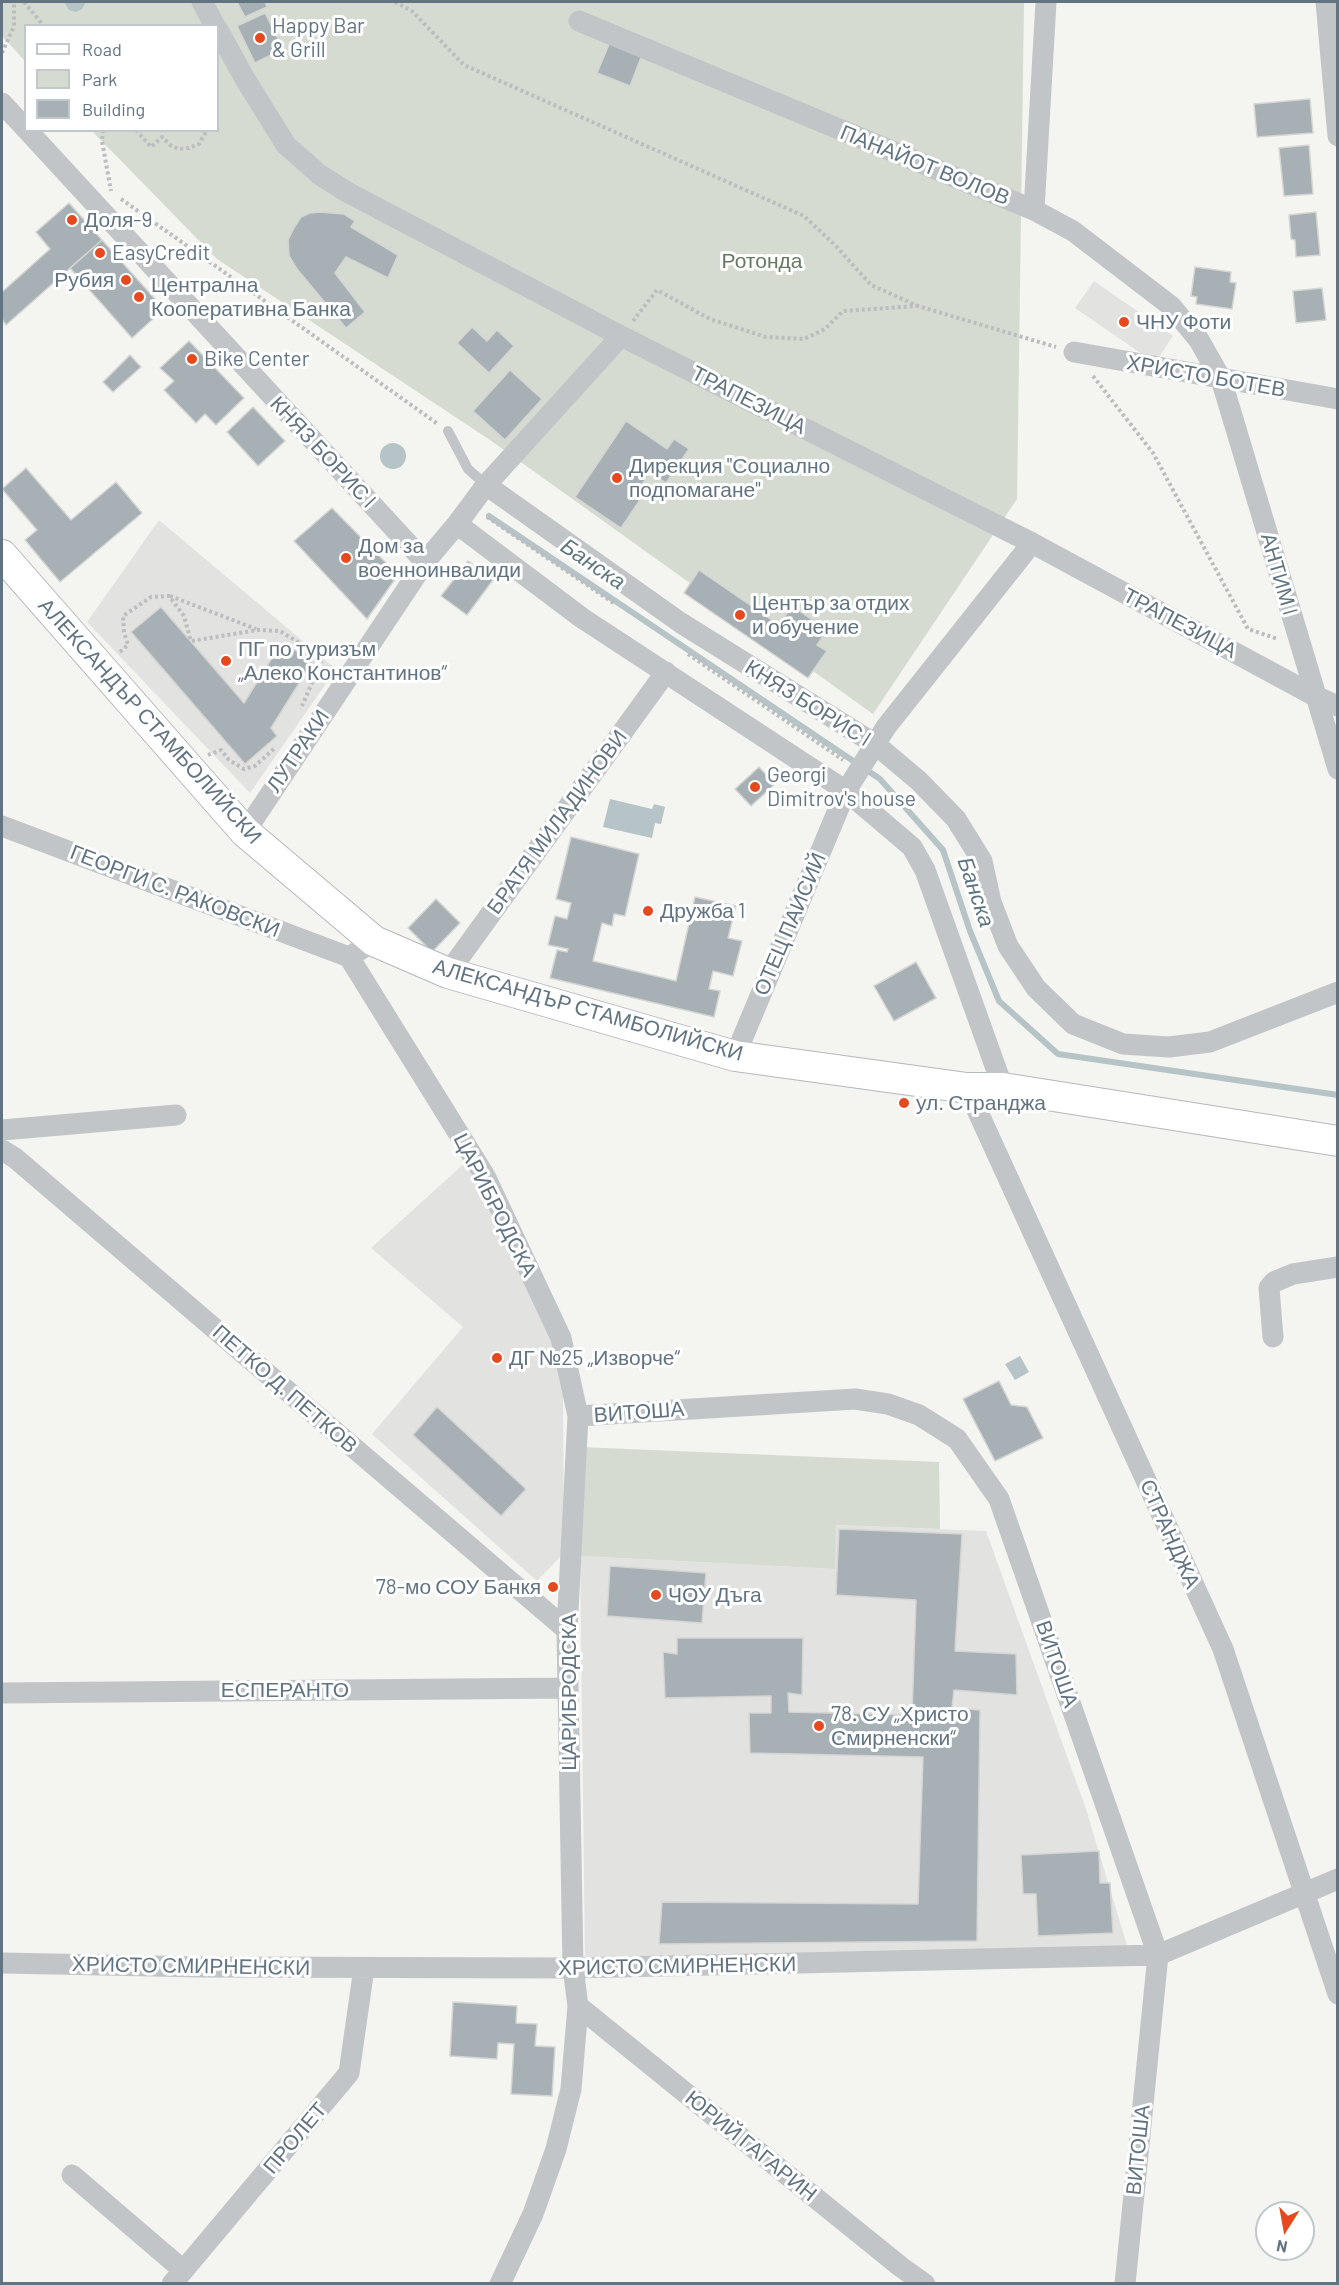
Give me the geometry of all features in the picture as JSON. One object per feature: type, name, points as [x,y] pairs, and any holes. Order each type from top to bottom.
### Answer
[{"type":"street","points":[[202,2],[214,24]]},
{"type":"street","points":[[1034,210],[1046,2]]},
{"type":"street","points":[[1326,2],[1338,136]]},
{"type":"street","name":"ПАНАЙОТ ВОЛОВ","points":[[579,21],[1034,210],[1073,231],[1171,306],[1199,340],[1221,379]]},
{"type":"street","name":"ТРАПЕЗИЦА","points":[[219,32],[245,79],[286,144],[320,175],[347,192],[621,336],[1032,543],[1315,696],[1338,706]]},
{"type":"street","name":"КНЯЗ БОРИС I","points":[[2,104],[24,128]]},
{"type":"street","name":"КНЯЗ БОРИС I","points":[[28,132],[425,562]]},
{"type":"street","name":"ЛУТРАКИ","points":[[245,832],[425,562],[486,484],[621,336]]},
{"type":"street","name":"ХРИСТО БОТЕВ","points":[[1074,352],[1338,399]]},
{"type":"street","name":"АНТИМ I","points":[[1221,379],[1338,768]]},
{"type":"street","name":"КНЯЗ БОРИС I","points":[[486,484],[681,623],[874,747],[919,782],[956,819],[982,861],[991,902],[1008,946],[1036,988],[1073,1024],[1123,1044],[1169,1047],[1210,1042],[1294,1007],[1338,992]]},
{"type":"street","points":[[457,524],[582,618],[850,784],[912,847],[925,870],[948,940],[1004,1088]]},
{"type":"street","points":[[874,747],[893,718],[1032,543]]},
{"type":"street","name":"АЛЕКСАНДЪР СТАМБОЛИЙСКИ","points":[[2,555],[245,832],[374,941],[448,973],[735,1056],[967,1088],[1004,1088],[1338,1141]]},
{"type":"street","name":"БРАТЯ МИЛАДИНОВИ","points":[[448,973],[666,672]]},
{"type":"street","name":"ОТЕЦ ПАИСИЙ","points":[[735,1056],[850,784],[874,747]]},
{"type":"street","name":"ГЕОРГИ С. РАКОВСКИ","points":[[2,826],[349,957]]},
{"type":"street","points":[[349,957],[374,941]]},
{"type":"street","name":"ЦАРИБРОДСКА","points":[[349,957],[484,1176],[561,1338],[578,1416],[567,1630],[573,1968],[578,2006],[571,2089],[556,2149],[533,2214],[500,2283]]},
{"type":"street","name":"СТРАНДЖА","points":[[967,1088],[1222,1649],[1338,1994]]},
{"type":"street","points":[[2,1130],[176,1115]]},
{"type":"street","name":"ПЕТКО Д. ПЕТКОВ","points":[[2,1150],[15,1158],[567,1630]]},
{"type":"street","points":[[1273,1337],[1269,1288],[1274,1282],[1293,1274],[1338,1268]]},
{"type":"street","name":"ВИТОША","points":[[578,1416],[855,1399],[888,1404],[919,1415],[957,1439],[999,1499],[1158,1955],[1125,2283]]},
{"type":"street","name":"ЕСПЕРАНТО","points":[[2,1693],[568,1688]]},
{"type":"street","name":"ХРИСТО СМИРНЕНСКИ","points":[[2,1963],[364,1968],[573,1968],[1158,1955],[1338,1879]]},
{"type":"street","name":"ПРОЛЕТ","points":[[178,2277],[349,2073],[364,1968]]},
{"type":"street","name":"ЮРИЙ ГАГАРИН","points":[[578,2006],[897,2275],[925,2283]]},
{"type":"street","points":[[72,2175],[178,2277]]},
{"type":"lane","name":"КНЯЗ БОРИС I","points":[[448,431],[468,469],[486,484]]},
{"type":"path","points":[[2,53],[14,26],[14,2]]},
{"type":"path","points":[[24,2],[42,24]]},
{"type":"path","points":[[395,2],[412,11],[464,65],[804,216],[836,246],[871,285],[918,306],[1074,352],[1153,453],[1248,628],[1300,646]]},
{"type":"path","points":[[103,132],[102,141],[111,192]]},
{"type":"path","points":[[138,132],[151,147],[162,137],[170,146],[178,149],[199,144],[206,132]]},
{"type":"path","points":[[120,199],[448,431]]},
{"type":"path","points":[[621,336],[657,290],[710,319],[766,338],[804,339],[825,328],[843,311],[918,306]]},
{"type":"path","points":[[115,657],[128,645],[123,616],[151,597],[170,596],[258,630]]},
{"type":"path","points":[[170,596],[184,616],[191,642],[258,630],[280,631],[301,644],[321,662],[300,709]]},
{"type":"path","points":[[203,759],[211,752],[221,750],[229,760],[244,769],[255,766],[278,744]]},
{"type":"shaded area","points":[[64,2],[86,2],[82,9],[76,12],[69,10]]},
{"type":"shaded area","name":"ЧНУ Фоти","points":[[1094,281],[1173,336],[1155,363],[1075,308]]},
{"type":"shaded area","points":[[393,443],[402,447],[406,456],[402,465],[393,469],[384,465],[380,456],[384,447]]},
{"type":"shaded area","name":"ПГ по туризъм „Алеко Константинов“","points":[[159,520],[336,669],[250,793],[87,622]]},
{"type":"shaded area","points":[[610,799],[652,809],[654,804],[665,807],[661,824],[655,823],[652,838],[603,827]]},
{"type":"shaded area","name":"ДГ №25 „Изворче“","points":[[468,1160],[553,1325],[563,1389],[564,1553],[537,1581],[372,1434],[463,1327],[371,1248]]},
{"type":"shaded area","points":[[1020,1356],[1029,1372],[1015,1380],[1005,1364]]},
{"type":"shaded area","name":"78. СУ „Христо Смирненски“","points":[[835,1525],[986,1531],[1086,1809],[1128,1949],[585,1958],[580,1556],[834,1569]]},
{"type":"green space","name":"Ротонда","points":[[5,2],[1024,2],[1017,499],[873,714],[490,440],[217,259],[93,132],[219,132],[219,24],[24,24],[24,60],[2,36],[2,3]],"holes":[[[320,212],[344,214],[351,227],[398,255],[388,278],[346,257],[335,273],[364,312],[346,328],[289,256],[288,240],[301,217]],[[472,327],[487,341],[497,331],[514,346],[489,372]],[[510,370],[542,399],[505,439],[473,411]]]},
{"type":"green space","points":[[580,1447],[939,1462],[940,1529],[836,1525],[835,1569],[580,1556]]},
{"type":"building","points":[[237,2],[265,2],[267,7],[245,17]]},
{"type":"building","name":"Happy Bar & Grill","points":[[265,13],[283,49],[255,63],[237,26]]},
{"type":"building","points":[[610,42],[642,55],[630,86],[597,73]]},
{"type":"building","points":[[1310,99],[1313,133],[1257,137],[1254,104]]},
{"type":"building","points":[[1309,145],[1313,194],[1284,196],[1279,148]]},
{"type":"building","points":[[69,203],[102,240],[6,325],[2,319],[2,292],[50,249],[36,232]]},
{"type":"building","points":[[320,212],[344,214],[355,221],[351,227],[398,255],[388,278],[346,257],[335,273],[365,312],[346,328],[289,256],[288,240],[301,217]]},
{"type":"building","points":[[1316,212],[1320,255],[1296,257],[1295,240],[1291,239],[1289,215]]},
{"type":"building","points":[[102,240],[164,309],[132,338],[70,268]]},
{"type":"building","points":[[1195,267],[1231,272],[1230,282],[1236,283],[1232,309],[1196,304],[1197,297],[1191,296]]},
{"type":"building","points":[[1322,288],[1326,320],[1296,323],[1293,291]]},
{"type":"building","points":[[472,327],[487,341],[497,330],[514,346],[489,373],[457,343]]},
{"type":"building","points":[[189,341],[244,398],[216,425],[205,414],[196,423],[164,390],[174,381],[160,368]]},
{"type":"building","points":[[130,355],[141,367],[113,392],[103,382]]},
{"type":"building","points":[[510,370],[542,399],[505,440],[473,411]]},
{"type":"building","points":[[253,407],[285,441],[258,466],[227,432]]},
{"type":"building","name":"Дирекция \"Социално подпомагане\"","points":[[626,421],[667,449],[674,439],[689,449],[666,483],[650,473],[634,496],[640,500],[621,528],[575,497]]},
{"type":"building","points":[[26,468],[71,520],[116,482],[142,513],[60,582],[25,540],[37,530],[2,489]]},
{"type":"building","name":"Дом за военноинвалиди","points":[[332,508],[398,575],[367,619],[294,541]]},
{"type":"building","points":[[468,561],[493,580],[467,615],[441,596]]},
{"type":"building","name":"Център за отдих и обучение","points":[[699,570],[779,625],[792,606],[827,630],[817,645],[827,651],[808,678],[684,593]]},
{"type":"building","points":[[161,607],[244,703],[282,642],[313,661],[271,728],[277,736],[245,764],[131,632]]},
{"type":"building","name":"Georgi Dimitrov's house","points":[[759,767],[775,784],[751,806],[735,789]]},
{"type":"building","points":[[571,837],[639,854],[625,916],[614,914],[612,926],[602,923],[593,961],[676,981],[695,897],[736,906],[728,938],[742,941],[733,976],[713,971],[709,989],[720,991],[714,1017],[550,978],[557,950],[567,952],[568,949],[548,945],[555,916],[567,919],[571,903],[556,899]]},
{"type":"building","points":[[436,899],[460,923],[432,952],[408,928]]},
{"type":"building","points":[[916,962],[936,998],[894,1021],[874,986]]},
{"type":"building","points":[[999,1381],[1011,1405],[1027,1407],[1043,1438],[995,1461],[963,1399]]},
{"type":"building","points":[[437,1407],[526,1489],[501,1516],[413,1435]]},
{"type":"building","points":[[839,1529],[962,1534],[955,1651],[1016,1654],[1017,1695],[954,1690],[952,1708],[980,1710],[977,1941],[659,1944],[662,1902],[918,1904],[923,1757],[750,1753],[749,1713],[771,1713],[771,1696],[665,1698],[663,1652],[677,1654],[677,1638],[803,1638],[802,1695],[788,1693],[789,1712],[912,1715],[916,1600],[836,1595]]},
{"type":"building","name":"ЧОУ Дъга","points":[[610,1566],[706,1573],[702,1623],[607,1616]]},
{"type":"building","points":[[1099,1851],[1100,1883],[1110,1883],[1113,1933],[1038,1936],[1036,1894],[1023,1894],[1021,1855]]},
{"type":"building","points":[[453,2002],[517,2006],[516,2023],[537,2024],[535,2046],[555,2047],[552,2096],[511,2094],[514,2044],[498,2043],[497,2059],[450,2056]]},
{"type":"waterway","name":"Банска","points":[[489,516],[880,779],[943,850],[970,931],[999,1001],[1058,1054],[1338,1095]]},
{"type":"place","name":"Happy Bar & Grill","points":[[260,38]]},
{"type":"place","name":"Доля-9","points":[[72,220]]},
{"type":"place","name":"EasyCredit","points":[[100,253]]},
{"type":"place","name":"Рубия","points":[[126,280]]},
{"type":"place","name":"Централна Кооперативна Банка","points":[[139,297]]},
{"type":"place","name":"ЧНУ Фоти","points":[[1124,322]]},
{"type":"place","name":"Bike Center","points":[[192,359]]},
{"type":"place","name":"Дирекция \"Социално подпомагане\"","points":[[617,478]]},
{"type":"place","name":"Дом за военноинвалиди","points":[[346,558]]},
{"type":"place","name":"Център за отдих и обучение","points":[[740,615]]},
{"type":"place","name":"ПГ по туризъм „Алеко Константинов“","points":[[226,661]]},
{"type":"place","name":"Georgi Dimitrov's house","points":[[755,787]]},
{"type":"place","name":"Дружба 1","points":[[648,911]]},
{"type":"place","name":"ул. Странджа","points":[[904,1103]]},
{"type":"place","name":"ДГ №25 „Изворче“","points":[[497,1358]]},
{"type":"place","name":"78-мо СОУ Банкя","points":[[553,1587]]},
{"type":"place","name":"ЧОУ Дъга","points":[[656,1595]]},
{"type":"place","name":"78. СУ „Христо Смирненски“","points":[[819,1726]]}]
